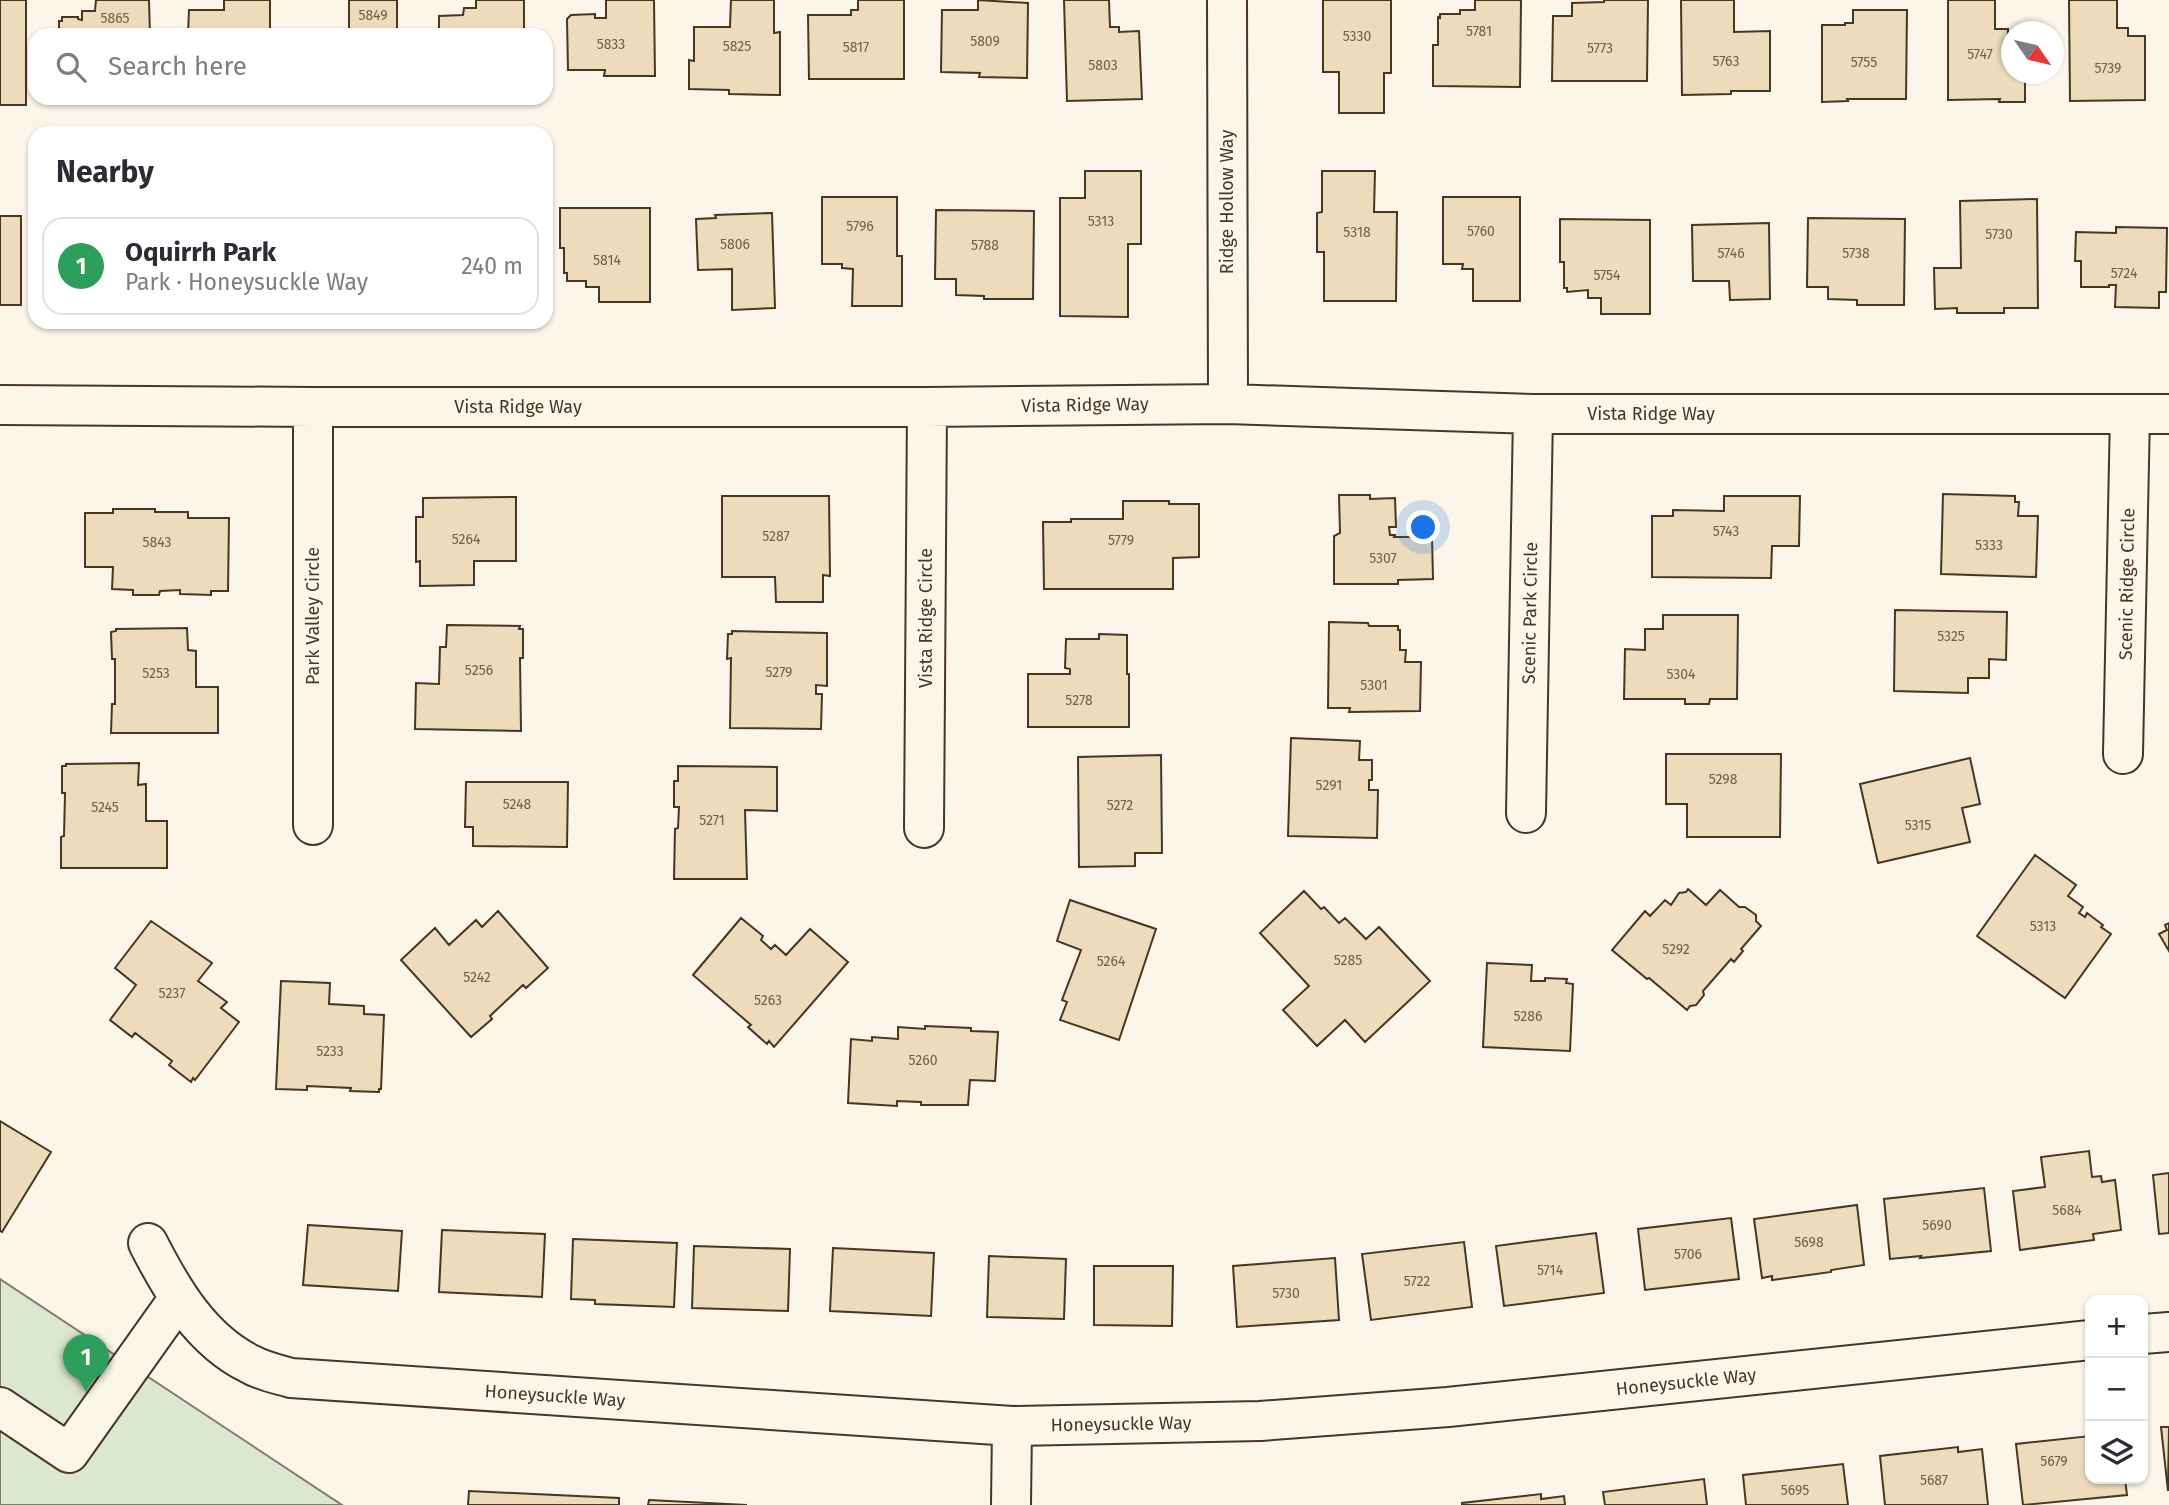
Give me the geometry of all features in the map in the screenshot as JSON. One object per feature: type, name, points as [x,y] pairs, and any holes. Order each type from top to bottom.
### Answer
[{"type":"street","name":"Ridge Hollow Way","points":[[1227,0],[1228,404]]},
{"type":"street","name":"Vista Ridge Way","points":[[0,405],[928,407],[1228,404],[1533,414],[2169,414]]},
{"type":"street","name":"Park Valley Circle","points":[[313,407],[313,825]]},
{"type":"street","name":"Vista Ridge Circle","points":[[924,828],[928,407]]},
{"type":"street","name":"Scenic Park Circle","points":[[1526,813],[1533,414]]},
{"type":"street","name":"Scenic Ridge Circle","points":[[2123,754],[2130,414]]},
{"type":"street","name":"Honeysuckle Way","points":[[148,1243],[171,1288],[215,1342],[251,1365],[291,1378],[1012,1426],[1261,1421],[1448,1407],[2085,1341]]},
{"type":"street","points":[[0,1407],[69,1453],[179,1297]]},
{"type":"street","points":[[2148,1334],[2169,1332]]},
{"type":"street","points":[[1012,1426],[1012,1505]]},
{"type":"green space","points":[[0,1279],[342,1505],[0,1505]]},
{"type":"building","points":[[0,0],[26,0],[26,105],[0,105]]},
{"type":"building","points":[[96,0],[149,0],[150,28],[59,28],[62,17],[78,17],[82,20],[82,11],[95,11]]},
{"type":"building","points":[[224,0],[270,0],[270,28],[188,28],[189,10],[224,10]]},
{"type":"building","points":[[349,0],[397,0],[397,28],[349,28]]},
{"type":"building","points":[[476,0],[524,0],[524,28],[439,28],[439,16],[463,15],[464,8],[476,8]]},
{"type":"building","points":[[606,0],[654,0],[655,76],[604,76],[605,70],[568,70],[567,19],[571,15],[595,14],[595,18],[606,18]]},
{"type":"building","points":[[731,0],[774,0],[774,33],[780,32],[780,95],[729,94],[729,90],[689,89],[689,60],[694,61],[694,27],[730,27]]},
{"type":"building","points":[[858,0],[904,0],[904,79],[809,79],[808,15],[851,15],[851,10],[858,10]]},
{"type":"building","points":[[978,0],[1028,3],[1027,78],[979,77],[980,73],[941,72],[942,10],[978,10]]},
{"type":"building","points":[[1064,0],[1109,0],[1110,27],[1119,27],[1119,32],[1139,31],[1142,99],[1067,101]]},
{"type":"building","points":[[1323,0],[1391,0],[1391,73],[1384,73],[1384,113],[1339,113],[1339,72],[1323,72]]},
{"type":"building","points":[[1475,0],[1521,0],[1520,87],[1433,86],[1433,45],[1438,45],[1438,17],[1440,18],[1440,14],[1460,14],[1460,10],[1475,10]]},
{"type":"building","points":[[1648,0],[1647,81],[1552,81],[1553,16],[1572,16],[1572,3]]},
{"type":"building","points":[[1681,0],[1734,0],[1734,32],[1770,31],[1770,91],[1682,95]]},
{"type":"building","points":[[1948,0],[1995,0],[1995,29],[2001,29],[2001,84],[2025,84],[2025,102],[1999,102],[2000,99],[1948,100]]},
{"type":"building","points":[[2069,0],[2117,0],[2117,28],[2128,28],[2128,36],[2145,36],[2145,100],[2070,101]]},
{"type":"building","points":[[1853,10],[1907,10],[1906,99],[1847,99],[1848,101],[1822,102],[1822,25],[1853,23]]},
{"type":"building","points":[[1085,171],[1141,171],[1141,244],[1128,244],[1128,317],[1060,316],[1060,198],[1085,198]]},
{"type":"building","points":[[1322,171],[1375,171],[1374,212],[1397,212],[1396,301],[1324,301],[1324,252],[1317,252],[1317,213],[1322,212]]},
{"type":"building","points":[[822,197],[897,197],[897,256],[902,256],[902,306],[852,306],[853,269],[842,268],[842,264],[822,264]]},
{"type":"building","points":[[1443,197],[1520,197],[1520,301],[1473,301],[1473,269],[1462,269],[1463,264],[1443,264]]},
{"type":"building","points":[[2037,199],[2038,308],[2004,308],[2004,313],[1957,313],[1957,308],[1935,309],[1934,268],[1961,268],[1960,201]]},
{"type":"building","points":[[560,208],[650,208],[650,302],[599,302],[599,287],[586,287],[586,281],[567,281],[567,273],[564,273],[564,248],[560,248]]},
{"type":"building","points":[[936,210],[1034,211],[1033,299],[984,299],[984,296],[956,295],[956,279],[935,279]]},
{"type":"building","points":[[772,213],[775,308],[732,310],[732,269],[698,270],[696,219],[716,218],[715,215]]},
{"type":"building","points":[[0,216],[21,216],[21,305],[0,305]]},
{"type":"building","points":[[1808,218],[1905,219],[1904,305],[1857,305],[1857,300],[1828,299],[1828,287],[1807,287]]},
{"type":"building","points":[[1560,219],[1650,220],[1650,314],[1601,314],[1601,298],[1588,298],[1588,290],[1567,292],[1567,288],[1564,288],[1564,262],[1560,262]]},
{"type":"building","points":[[1769,223],[1770,299],[1730,300],[1729,281],[1693,281],[1692,225]]},
{"type":"building","points":[[2116,227],[2167,228],[2166,292],[2159,292],[2159,308],[2115,307],[2116,285],[2081,287],[2081,261],[2075,261],[2076,232],[2116,233]]},
{"type":"building","points":[[1943,494],[2015,496],[2015,502],[2019,502],[2018,516],[2038,516],[2036,577],[1941,574]]},
{"type":"building","points":[[1339,495],[1370,495],[1370,499],[1395,498],[1396,527],[1389,527],[1390,535],[1432,537],[1433,579],[1398,580],[1398,584],[1334,584],[1334,536],[1340,533]]},
{"type":"building","points":[[722,496],[829,496],[830,576],[823,575],[823,602],[776,602],[775,577],[722,577]]},
{"type":"building","points":[[1724,496],[1800,496],[1799,546],[1772,546],[1771,578],[1652,577],[1652,516],[1673,516],[1673,510],[1724,511]]},
{"type":"building","points":[[516,497],[516,561],[474,561],[474,585],[420,586],[420,561],[416,562],[416,517],[423,517],[423,498]]},
{"type":"building","points":[[1123,501],[1199,504],[1199,557],[1173,558],[1173,589],[1044,589],[1043,522],[1123,519]]},
{"type":"building","points":[[113,509],[155,509],[155,512],[188,512],[188,518],[229,518],[228,591],[211,591],[211,595],[180,594],[180,590],[160,591],[159,595],[133,595],[133,590],[112,589],[113,567],[85,567],[85,513],[113,513]]},
{"type":"building","points":[[1895,610],[2007,612],[2006,660],[1989,659],[1989,678],[1968,678],[1968,693],[1894,691]]},
{"type":"building","points":[[1663,615],[1738,615],[1737,699],[1710,699],[1709,704],[1685,704],[1685,699],[1624,699],[1625,649],[1645,650],[1645,629],[1663,629]]},
{"type":"building","points":[[1329,622],[1398,626],[1400,650],[1406,650],[1405,662],[1421,662],[1420,711],[1349,712],[1350,708],[1328,708]]},
{"type":"building","points":[[447,625],[520,626],[519,629],[523,629],[523,658],[520,658],[521,731],[415,729],[416,683],[439,684],[440,647],[446,647]]},
{"type":"building","points":[[187,628],[188,650],[196,651],[196,687],[218,687],[218,733],[111,733],[112,704],[115,704],[115,659],[112,659],[111,632],[116,629]]},
{"type":"building","points":[[732,631],[827,633],[827,686],[816,685],[816,694],[822,694],[821,729],[730,728],[731,658],[727,659],[728,634],[732,634]]},
{"type":"building","points":[[1099,634],[1127,635],[1129,727],[1028,727],[1028,674],[1070,674],[1070,669],[1065,668],[1066,639],[1099,639]]},
{"type":"building","points":[[1291,738],[1360,741],[1359,760],[1372,760],[1369,790],[1378,790],[1377,838],[1288,836]]},
{"type":"building","points":[[1666,754],[1781,754],[1780,837],[1687,837],[1687,804],[1666,804]]},
{"type":"building","points":[[1161,755],[1162,853],[1135,853],[1135,866],[1079,867],[1078,757]]},
{"type":"building","points":[[1970,758],[1980,804],[1962,808],[1970,842],[1878,863],[1860,784]]},
{"type":"building","points":[[139,763],[138,785],[146,784],[146,821],[167,821],[167,868],[61,868],[65,793],[62,793],[62,766]]},
{"type":"building","points":[[678,766],[777,767],[777,811],[745,810],[747,879],[674,879],[675,829],[678,828],[679,807],[674,807],[674,781],[678,781]]},
{"type":"building","points":[[466,782],[568,782],[567,847],[473,846],[473,827],[465,827]]},
{"type":"building","points":[[2035,855],[2076,885],[2068,896],[2083,907],[2079,913],[2085,917],[2087,913],[2111,934],[2065,998],[1977,936]]},
{"type":"building","points":[[1688,889],[1706,905],[1720,890],[1739,907],[1745,907],[1756,915],[1756,921],[1761,926],[1741,949],[1743,951],[1734,962],[1731,959],[1703,991],[1704,995],[1696,1005],[1687,1010],[1612,950],[1645,911],[1650,916],[1665,900],[1671,905],[1679,893]]},
{"type":"building","points":[[1304,891],[1339,923],[1345,918],[1366,939],[1379,927],[1430,981],[1365,1042],[1345,1020],[1317,1046],[1283,1010],[1309,986],[1260,933]]},
{"type":"building","points":[[1070,900],[1156,929],[1119,1040],[1060,1020],[1067,1002],[1062,1000],[1081,950],[1057,941]]},
{"type":"building","points":[[498,911],[548,968],[526,988],[523,985],[490,1016],[492,1019],[471,1037],[401,960],[435,928],[449,945],[476,920],[482,927]]},
{"type":"building","points":[[741,918],[763,936],[761,940],[771,949],[775,945],[786,955],[810,929],[848,962],[774,1047],[769,1041],[767,1044],[748,1027],[751,1025],[693,975]]},
{"type":"building","points":[[151,921],[212,963],[198,981],[227,1002],[221,1008],[239,1022],[191,1082],[169,1065],[172,1061],[135,1033],[132,1037],[110,1020],[136,985],[115,968]]},
{"type":"building","points":[[2169,923],[2169,951],[2159,934],[2167,930],[2165,925]]},
{"type":"building","points":[[1487,963],[1532,965],[1531,981],[1545,981],[1545,978],[1567,979],[1566,983],[1573,984],[1570,1051],[1483,1047]]},
{"type":"building","points":[[281,981],[330,983],[329,1004],[364,1006],[364,1014],[384,1015],[379,1092],[307,1086],[307,1090],[276,1089]]},
{"type":"building","points":[[925,1026],[998,1032],[995,1081],[970,1080],[968,1105],[921,1105],[921,1102],[897,1101],[897,1106],[848,1103],[851,1039],[898,1039],[898,1027],[925,1029]]},
{"type":"building","points":[[0,1121],[51,1152],[2,1232],[0,1231]]},
{"type":"building","points":[[2089,1151],[2092,1177],[2101,1176],[2102,1182],[2115,1180],[2121,1230],[2093,1234],[2094,1240],[2020,1250],[2013,1191],[2045,1187],[2041,1157]]},
{"type":"building","points":[[2169,1173],[2169,1233],[2159,1234],[2153,1175]]},
{"type":"building","points":[[1984,1188],[1991,1251],[1890,1259],[1884,1199]]},
{"type":"building","points":[[1857,1205],[1864,1265],[1772,1280],[1772,1276],[1762,1278],[1754,1219]]},
{"type":"building","points":[[1731,1218],[1739,1279],[1645,1290],[1638,1229]]},
{"type":"building","points":[[308,1225],[402,1231],[398,1291],[303,1285]]},
{"type":"building","points":[[442,1230],[545,1234],[542,1297],[439,1292]]},
{"type":"building","points":[[1596,1233],[1604,1293],[1504,1306],[1496,1246]]},
{"type":"building","points":[[573,1239],[677,1243],[674,1307],[595,1304],[595,1300],[571,1299]]},
{"type":"building","points":[[1464,1242],[1472,1307],[1371,1320],[1362,1254]]},
{"type":"building","points":[[694,1246],[790,1249],[788,1311],[692,1308]]},
{"type":"building","points":[[833,1248],[934,1253],[931,1316],[830,1311]]},
{"type":"building","points":[[989,1256],[1066,1259],[1064,1319],[987,1317]]},
{"type":"building","points":[[1335,1258],[1339,1320],[1237,1327],[1233,1266]]},
{"type":"building","points":[[1094,1266],[1173,1266],[1172,1326],[1094,1325]]},
{"type":"building","points":[[2161,1427],[2169,1427],[2168,1491]]},
{"type":"building","points":[[2085,1437],[2085,1484],[2126,1484],[2127,1495],[2023,1505],[2016,1444]]},
{"type":"building","points":[[1958,1447],[1958,1452],[1982,1449],[1988,1505],[1885,1505],[1880,1456]]},
{"type":"building","points":[[1843,1464],[1848,1505],[1746,1505],[1743,1475]]},
{"type":"building","points":[[1704,1479],[1707,1505],[1605,1505],[1603,1492]]},
{"type":"building","points":[[469,1491],[619,1498],[619,1505],[468,1505]]},
{"type":"building","points":[[1541,1494],[1541,1499],[1564,1496],[1565,1505],[1462,1505],[1462,1503]]},
{"type":"building","points":[[649,1500],[747,1505],[648,1505]]},
{"type":"place","name":"Oquirrh Park","points":[[86,1392]]}]
